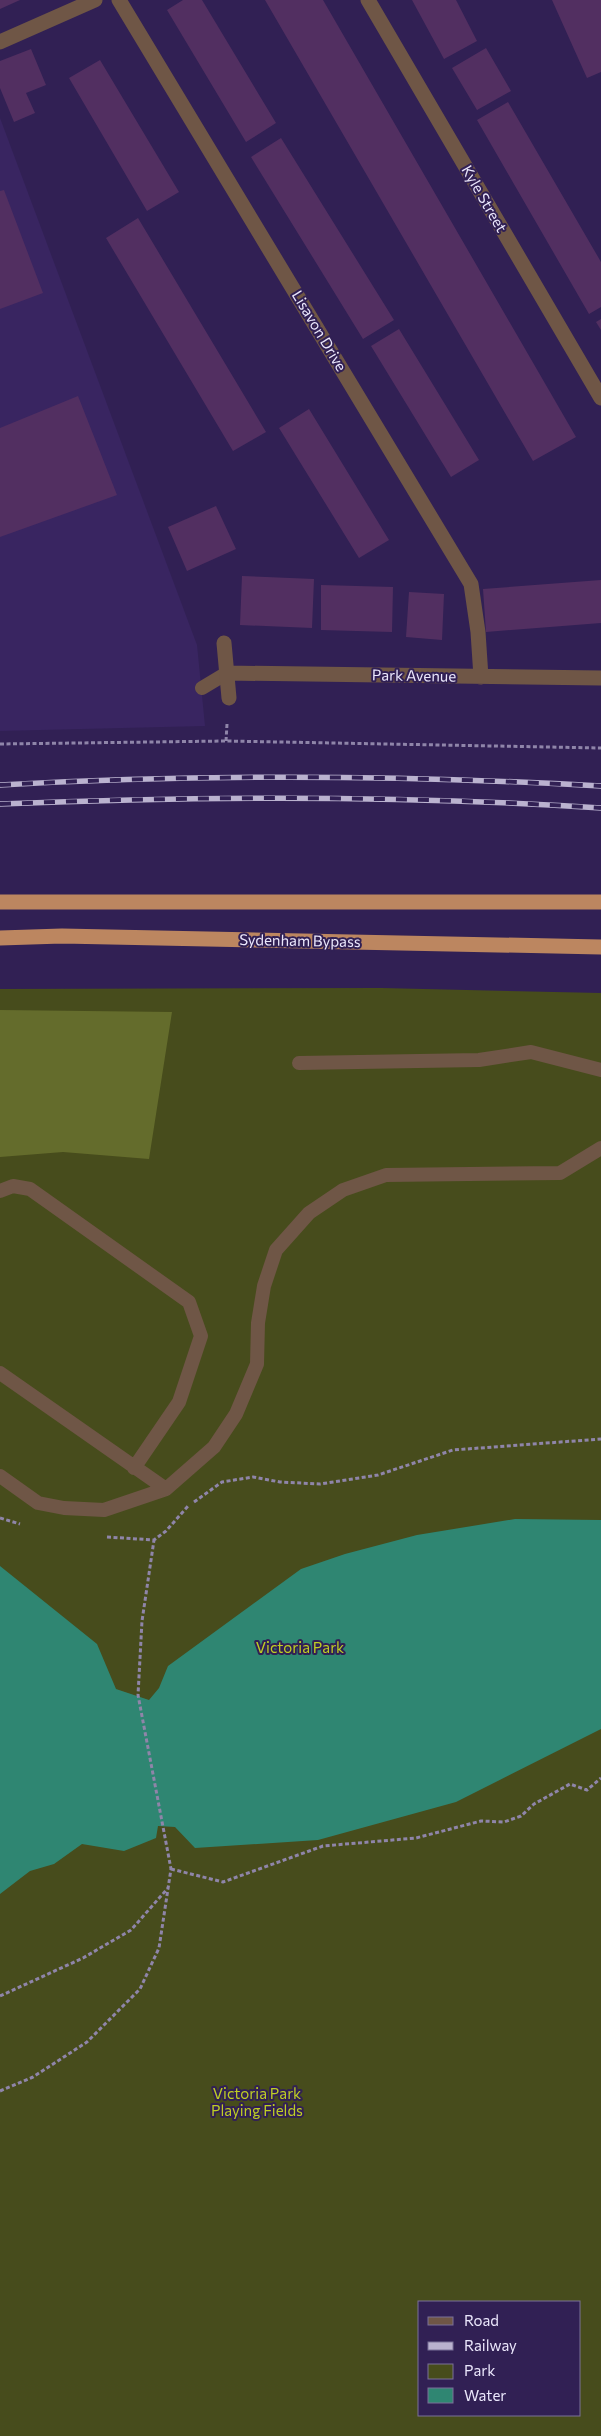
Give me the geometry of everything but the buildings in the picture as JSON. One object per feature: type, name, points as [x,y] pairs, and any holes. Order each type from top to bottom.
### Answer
[{"type":"highway","points":[[0,902],[601,902]]},
{"type":"highway","name":"Sydenham Bypass","points":[[0,938],[62,936],[601,947]]},
{"type":"street","points":[[0,42],[95,0]]},
{"type":"street","name":"Lisavon Drive","points":[[119,0],[471,584],[478,632],[481,676]]},
{"type":"street","name":"Kyle Street","points":[[368,0],[601,398]]},
{"type":"street","points":[[224,643],[229,698]]},
{"type":"street","name":"Park Avenue","points":[[227,673],[601,678]]},
{"type":"lane","points":[[202,688],[227,673]]},
{"type":"lane","points":[[299,1063],[479,1060],[531,1052],[601,1070]]},
{"type":"lane","points":[[0,1476],[38,1503],[64,1508],[104,1510],[166,1489],[214,1447],[236,1414],[256,1364],[258,1323],[264,1286],[276,1250],[309,1213],[343,1190],[386,1175],[560,1174],[601,1148]]},
{"type":"lane","points":[[0,1191],[13,1186],[30,1190],[189,1302],[201,1336],[179,1402],[134,1468]]},
{"type":"lane","points":[[0,1373],[166,1489]]},
{"type":"path","points":[[0,744],[226,741],[601,748]]},
{"type":"path","points":[[106,1537],[154,1540],[166,1531],[190,1504],[222,1482],[253,1477],[280,1482],[320,1484],[378,1475],[453,1450],[601,1439]]},
{"type":"path","points":[[0,1518],[29,1526]]},
{"type":"path","points":[[0,2091],[33,2077],[87,2042],[140,1989],[159,1948],[171,1869],[167,1836],[138,1695],[142,1621],[154,1540]]},
{"type":"path","points":[[171,1869],[223,1882],[323,1846],[416,1838],[480,1821],[504,1822],[521,1816],[534,1804],[570,1784],[587,1790],[601,1778]]},
{"type":"path","points":[[0,1996],[83,1958],[131,1930],[169,1888]]},
{"type":"shaded area","points":[[0,118],[197,645],[205,726],[0,731]]},
{"type":"shaded area","points":[[0,1010],[172,1012],[149,1159],[63,1152],[0,1157]]},
{"type":"green space","name":"Victoria Park","points":[[381,988],[601,993],[601,2436],[0,2436],[0,989]]},
{"type":"water","points":[[515,1519],[601,1520],[601,1729],[456,1802],[318,1840],[195,1848],[175,1827],[158,1826],[156,1838],[124,1851],[82,1844],[54,1864],[30,1871],[0,1894],[0,1566],[97,1644],[116,1689],[149,1700],[159,1688],[168,1666],[301,1569],[345,1554],[417,1535]]},
{"type":"railway","points":[[0,785],[75,781],[300,777],[526,782],[601,786]]},
{"type":"railway","points":[[0,804],[150,799],[300,798],[451,801],[601,808]]},
{"type":"park label","name":"Victoria Park Playing Fields","points":[[257,2102]]}]
